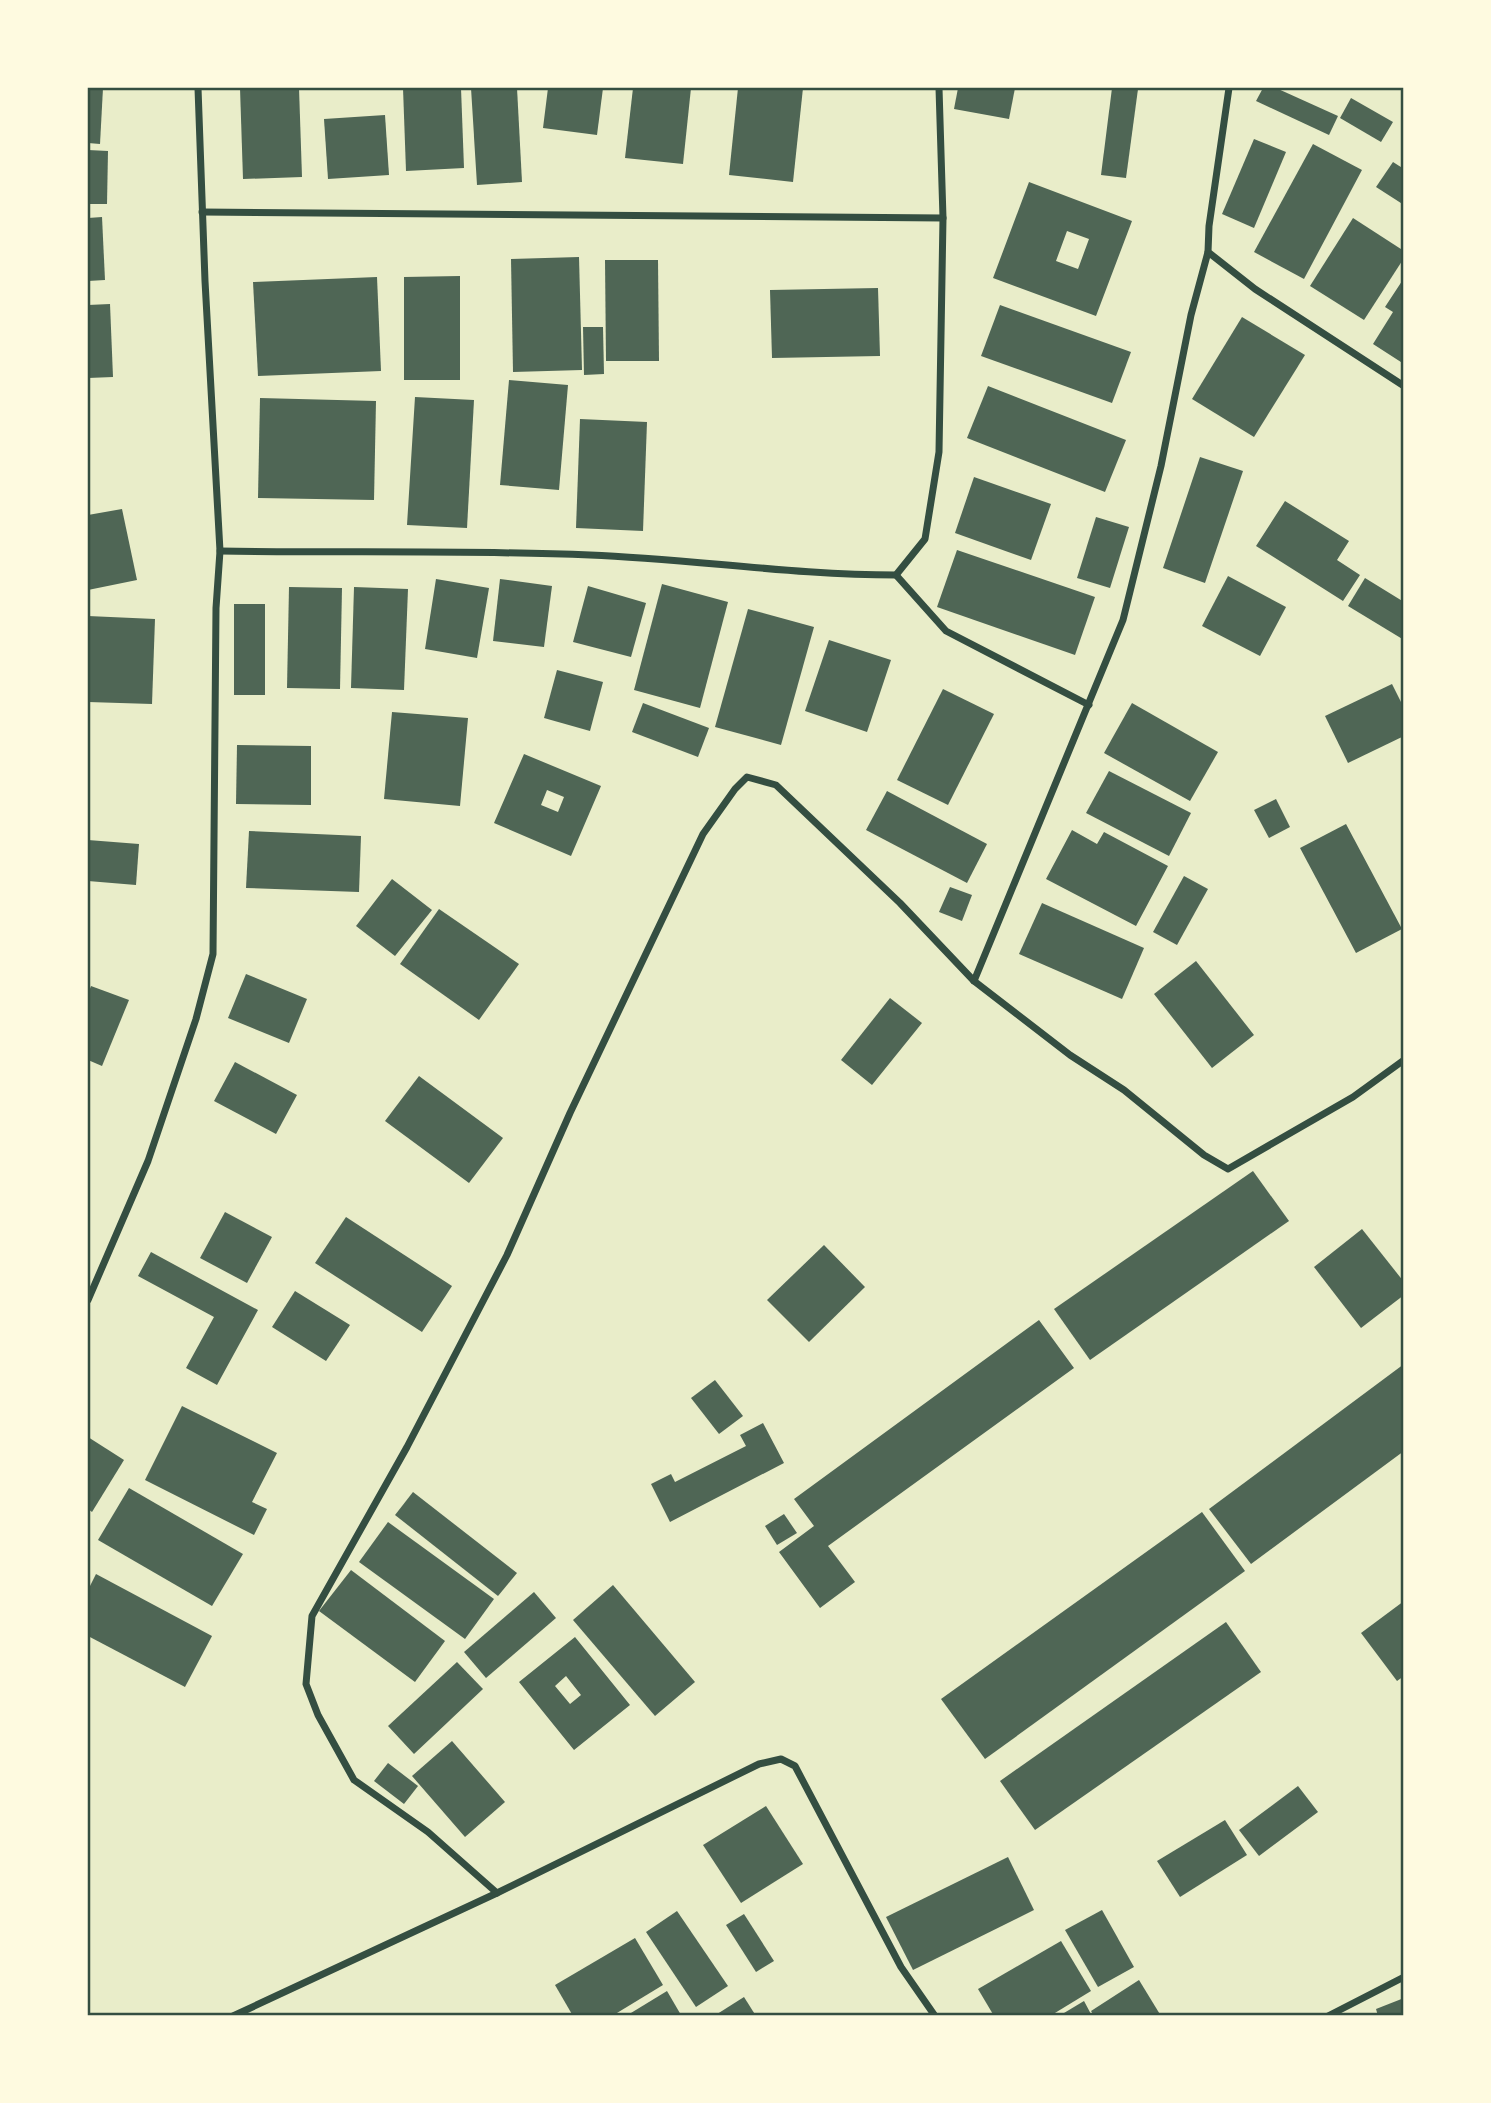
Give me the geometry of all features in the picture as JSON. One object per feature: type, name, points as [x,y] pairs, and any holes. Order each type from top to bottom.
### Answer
[{"type":"street","points":[[88,1300],[148,1161],[196,1019],[213,954],[216,608],[220,551],[198,88]]},
{"type":"street","points":[[897,575],[925,539],[939,452],[943,219],[939,88]]},
{"type":"street","points":[[974,982],[1123,620],[1161,466],[1191,315],[1208,252],[1209,226],[1229,88]]},
{"type":"street","points":[[202,212],[943,219]]},
{"type":"street","points":[[1208,252],[1255,289],[1404,386]]},
{"type":"street","points":[[220,551],[590,555],[848,575],[897,575],[946,631],[1089,705]]},
{"type":"street","points":[[498,1893],[428,1832],[354,1780],[318,1715],[306,1684],[312,1616],[407,1447],[507,1255],[570,1112],[703,834],[735,789],[747,777],[776,785],[901,903],[974,982],[1070,1055],[1124,1090],[1204,1155],[1228,1169],[1353,1097],[1404,1060]]},
{"type":"street","points":[[233,2015],[498,1893],[759,1764],[781,1759],[795,1766],[901,1967],[935,2015]]},
{"type":"street","points":[[1328,2015],[1404,1977]]},
{"type":"building","points":[[88,88],[103,88],[100,144],[88,143]]},
{"type":"building","points":[[240,88],[299,88],[302,177],[243,179]]},
{"type":"building","points":[[403,88],[461,88],[464,168],[406,171]]},
{"type":"building","points":[[471,88],[517,88],[522,182],[477,185]]},
{"type":"building","points":[[548,88],[603,88],[597,135],[543,128]]},
{"type":"building","points":[[633,88],[691,88],[683,164],[625,158]]},
{"type":"building","points":[[738,88],[803,88],[793,182],[729,175]]},
{"type":"building","points":[[958,88],[1015,88],[1009,119],[954,109]]},
{"type":"building","points":[[1112,88],[1138,89],[1126,178],[1101,175]]},
{"type":"building","points":[[1263,88],[1276,88],[1338,116],[1329,135],[1256,101]]},
{"type":"building","points":[[1351,98],[1393,122],[1381,142],[1340,118]]},
{"type":"building","points":[[385,115],[389,175],[328,179],[324,119]]},
{"type":"building","points":[[1254,139],[1286,152],[1254,228],[1222,214]]},
{"type":"building","points":[[1313,144],[1362,170],[1304,279],[1254,252]]},
{"type":"building","points":[[88,150],[108,151],[107,204],[88,204]]},
{"type":"building","points":[[1393,162],[1404,169],[1404,205],[1376,187]]},
{"type":"building","points":[[1029,182],[1132,221],[1096,316],[993,278]],"holes":[[[1067,231],[1089,239],[1078,269],[1056,261]]]},
{"type":"building","points":[[102,217],[105,280],[88,281],[88,218]]},
{"type":"building","points":[[1353,218],[1404,251],[1404,258],[1364,320],[1310,286]]},
{"type":"building","points":[[579,257],[582,370],[513,372],[511,259]]},
{"type":"building","points":[[605,260],[658,260],[659,361],[606,361]]},
{"type":"building","points":[[460,276],[460,380],[404,380],[404,277]]},
{"type":"building","points":[[377,277],[381,371],[258,376],[253,282]]},
{"type":"building","points":[[1404,278],[1404,364],[1373,344],[1393,312],[1385,307]]},
{"type":"building","points":[[878,288],[880,356],[772,358],[770,290]]},
{"type":"building","points":[[110,304],[113,377],[88,378],[88,305]]},
{"type":"building","points":[[1000,305],[1131,352],[1112,403],[981,356]]},
{"type":"building","points":[[1242,317],[1305,355],[1254,437],[1192,399]]},
{"type":"building","points":[[583,327],[603,327],[604,374],[584,375]]},
{"type":"building","points":[[509,380],[568,385],[559,490],[500,485]]},
{"type":"building","points":[[988,386],[1126,440],[1105,492],[967,438]]},
{"type":"building","points":[[415,397],[474,400],[467,528],[407,525]]},
{"type":"building","points":[[260,398],[376,401],[374,500],[258,498]]},
{"type":"building","points":[[580,419],[647,422],[643,531],[576,528]]},
{"type":"building","points":[[1200,457],[1243,471],[1205,583],[1163,568]]},
{"type":"building","points":[[974,477],[1051,504],[1031,560],[955,533]]},
{"type":"building","points":[[1285,501],[1349,541],[1337,560],[1360,575],[1343,601],[1256,546]]},
{"type":"building","points":[[122,509],[137,580],[88,590],[88,515]]},
{"type":"building","points":[[1096,517],[1129,527],[1110,588],[1077,578]]},
{"type":"building","points":[[957,550],[1095,597],[1075,655],[937,607]]},
{"type":"building","points":[[1228,576],[1286,607],[1260,656],[1202,626]]},
{"type":"building","points":[[1365,578],[1404,602],[1404,640],[1348,606]]},
{"type":"building","points":[[436,579],[489,588],[477,658],[425,649]]},
{"type":"building","points":[[500,579],[552,586],[544,647],[493,641]]},
{"type":"building","points":[[662,584],[728,602],[700,708],[634,690]]},
{"type":"building","points":[[588,586],[646,603],[631,657],[573,642]]},
{"type":"building","points":[[289,587],[342,588],[340,689],[287,688]]},
{"type":"building","points":[[354,587],[408,589],[404,690],[351,688]]},
{"type":"building","points":[[234,604],[265,604],[265,695],[234,695]]},
{"type":"building","points":[[748,609],[814,627],[781,745],[715,727]]},
{"type":"building","points":[[88,616],[155,619],[152,704],[88,702]]},
{"type":"building","points":[[829,640],[891,660],[867,732],[805,711]]},
{"type":"building","points":[[557,670],[603,682],[590,731],[544,718]]},
{"type":"building","points":[[1392,684],[1404,708],[1404,736],[1348,763],[1325,716]]},
{"type":"building","points":[[943,689],[994,714],[948,805],[897,780]]},
{"type":"building","points":[[643,703],[709,728],[698,757],[632,732]]},
{"type":"building","points":[[1132,703],[1218,752],[1190,801],[1104,753]]},
{"type":"building","points":[[392,712],[468,718],[460,806],[384,799]]},
{"type":"building","points":[[237,745],[311,746],[311,805],[236,804]]},
{"type":"building","points":[[524,754],[601,786],[571,856],[494,823]],"holes":[[[547,790],[564,797],[558,812],[541,805]]]},
{"type":"building","points":[[1109,771],[1191,813],[1169,856],[1086,813]]},
{"type":"building","points":[[887,791],[987,844],[967,883],[866,830]]},
{"type":"building","points":[[1276,799],[1290,827],[1269,838],[1254,810]]},
{"type":"building","points":[[1346,824],[1402,929],[1356,953],[1300,848]]},
{"type":"building","points":[[1072,830],[1097,844],[1104,832],[1168,866],[1136,926],[1046,879]]},
{"type":"building","points":[[249,831],[361,836],[359,892],[246,888]]},
{"type":"building","points":[[88,840],[139,844],[136,885],[88,881]]},
{"type":"building","points":[[1184,876],[1208,889],[1177,945],[1153,932]]},
{"type":"building","points":[[392,879],[432,910],[395,956],[356,926]]},
{"type":"building","points":[[950,887],[972,895],[962,921],[939,912]]},
{"type":"building","points":[[1042,903],[1144,948],[1122,999],[1019,954]]},
{"type":"building","points":[[439,909],[519,964],[479,1020],[400,964]]},
{"type":"building","points":[[1196,961],[1254,1035],[1212,1068],[1154,994]]},
{"type":"building","points":[[246,974],[307,999],[289,1043],[228,1018]]},
{"type":"building","points":[[91,986],[129,1000],[102,1066],[88,1060],[88,994]]},
{"type":"building","points":[[890,998],[922,1023],[872,1085],[841,1060]]},
{"type":"building","points":[[235,1062],[297,1095],[276,1134],[214,1101]]},
{"type":"building","points":[[419,1076],[503,1138],[469,1183],[385,1121]]},
{"type":"building","points":[[1253,1171],[1289,1221],[1090,1360],[1054,1309]]},
{"type":"building","points":[[225,1212],[272,1237],[247,1283],[200,1258]]},
{"type":"building","points":[[346,1217],[452,1286],[422,1332],[315,1263]]},
{"type":"building","points":[[1362,1229],[1404,1282],[1404,1295],[1361,1328],[1314,1267]]},
{"type":"building","points":[[824,1245],[865,1287],[809,1342],[767,1300]]},
{"type":"building","points":[[151,1252],[258,1310],[217,1385],[186,1368],[214,1317],[138,1276]]},
{"type":"building","points":[[295,1291],[350,1325],[326,1361],[272,1327]]},
{"type":"building","points":[[1039,1320],[1074,1368],[828,1546],[855,1582],[820,1608],[779,1552],[814,1526],[794,1499]]},
{"type":"building","points":[[1404,1364],[1404,1451],[1251,1564],[1209,1509]]},
{"type":"building","points":[[715,1380],[743,1416],[719,1434],[691,1398]]},
{"type":"building","points":[[182,1406],[277,1453],[252,1502],[267,1509],[254,1535],[145,1480]]},
{"type":"building","points":[[763,1423],[784,1463],[670,1522],[651,1484],[671,1474],[675,1482],[746,1446],[740,1435]]},
{"type":"building","points":[[88,1437],[124,1460],[92,1512],[88,1509]]},
{"type":"building","points":[[129,1488],[243,1554],[212,1606],[98,1540]]},
{"type":"building","points":[[413,1492],[517,1573],[498,1596],[395,1515]]},
{"type":"building","points":[[1202,1512],[1245,1571],[985,1759],[941,1699]]},
{"type":"building","points":[[784,1514],[797,1533],[777,1545],[765,1526]]},
{"type":"building","points":[[388,1522],[494,1599],[465,1639],[359,1562]]},
{"type":"building","points":[[351,1570],[445,1641],[415,1682],[319,1611]]},
{"type":"building","points":[[96,1574],[212,1636],[185,1687],[88,1636],[88,1590]]},
{"type":"building","points":[[613,1585],[695,1682],[655,1716],[573,1620]]},
{"type":"building","points":[[534,1592],[556,1618],[486,1678],[464,1652]]},
{"type":"building","points":[[1404,1601],[1404,1676],[1397,1681],[1361,1633]]},
{"type":"building","points":[[1226,1622],[1261,1672],[1035,1830],[1000,1781]]},
{"type":"building","points":[[575,1637],[630,1705],[574,1750],[519,1682]],"holes":[[[566,1676],[581,1695],[570,1704],[555,1686]]]},
{"type":"building","points":[[457,1662],[483,1689],[414,1754],[388,1726]]},
{"type":"building","points":[[452,1741],[505,1802],[465,1837],[412,1776]]},
{"type":"building","points":[[388,1763],[418,1786],[404,1804],[374,1781]]},
{"type":"building","points":[[1298,1786],[1318,1812],[1259,1856],[1239,1830]]},
{"type":"building","points":[[766,1806],[803,1864],[741,1903],[703,1845]]},
{"type":"building","points":[[1225,1820],[1247,1855],[1180,1897],[1157,1861]]},
{"type":"building","points":[[1008,1857],[1034,1910],[913,1970],[886,1917]]},
{"type":"building","points":[[1102,1910],[1134,1967],[1098,1987],[1065,1930]]},
{"type":"building","points":[[677,1911],[728,1986],[696,2007],[646,1932]]},
{"type":"building","points":[[744,1914],[774,1961],[756,1972],[726,1925]]},
{"type":"building","points":[[635,1938],[663,1985],[612,2016],[573,2016],[555,1985]]},
{"type":"building","points":[[1061,1941],[1091,1991],[1050,2016],[994,2016],[978,1989]]},
{"type":"building","points":[[1139,1980],[1161,2016],[1094,2016],[1091,2011]]},
{"type":"building","points":[[667,1991],[681,2015],[626,2016]]},
{"type":"building","points":[[744,1997],[756,2016],[714,2016]]},
{"type":"building","points":[[1404,1998],[1404,2016],[1378,2016],[1376,2009]]},
{"type":"building","points":[[1084,2001],[1092,2016],[1059,2016]]}]
